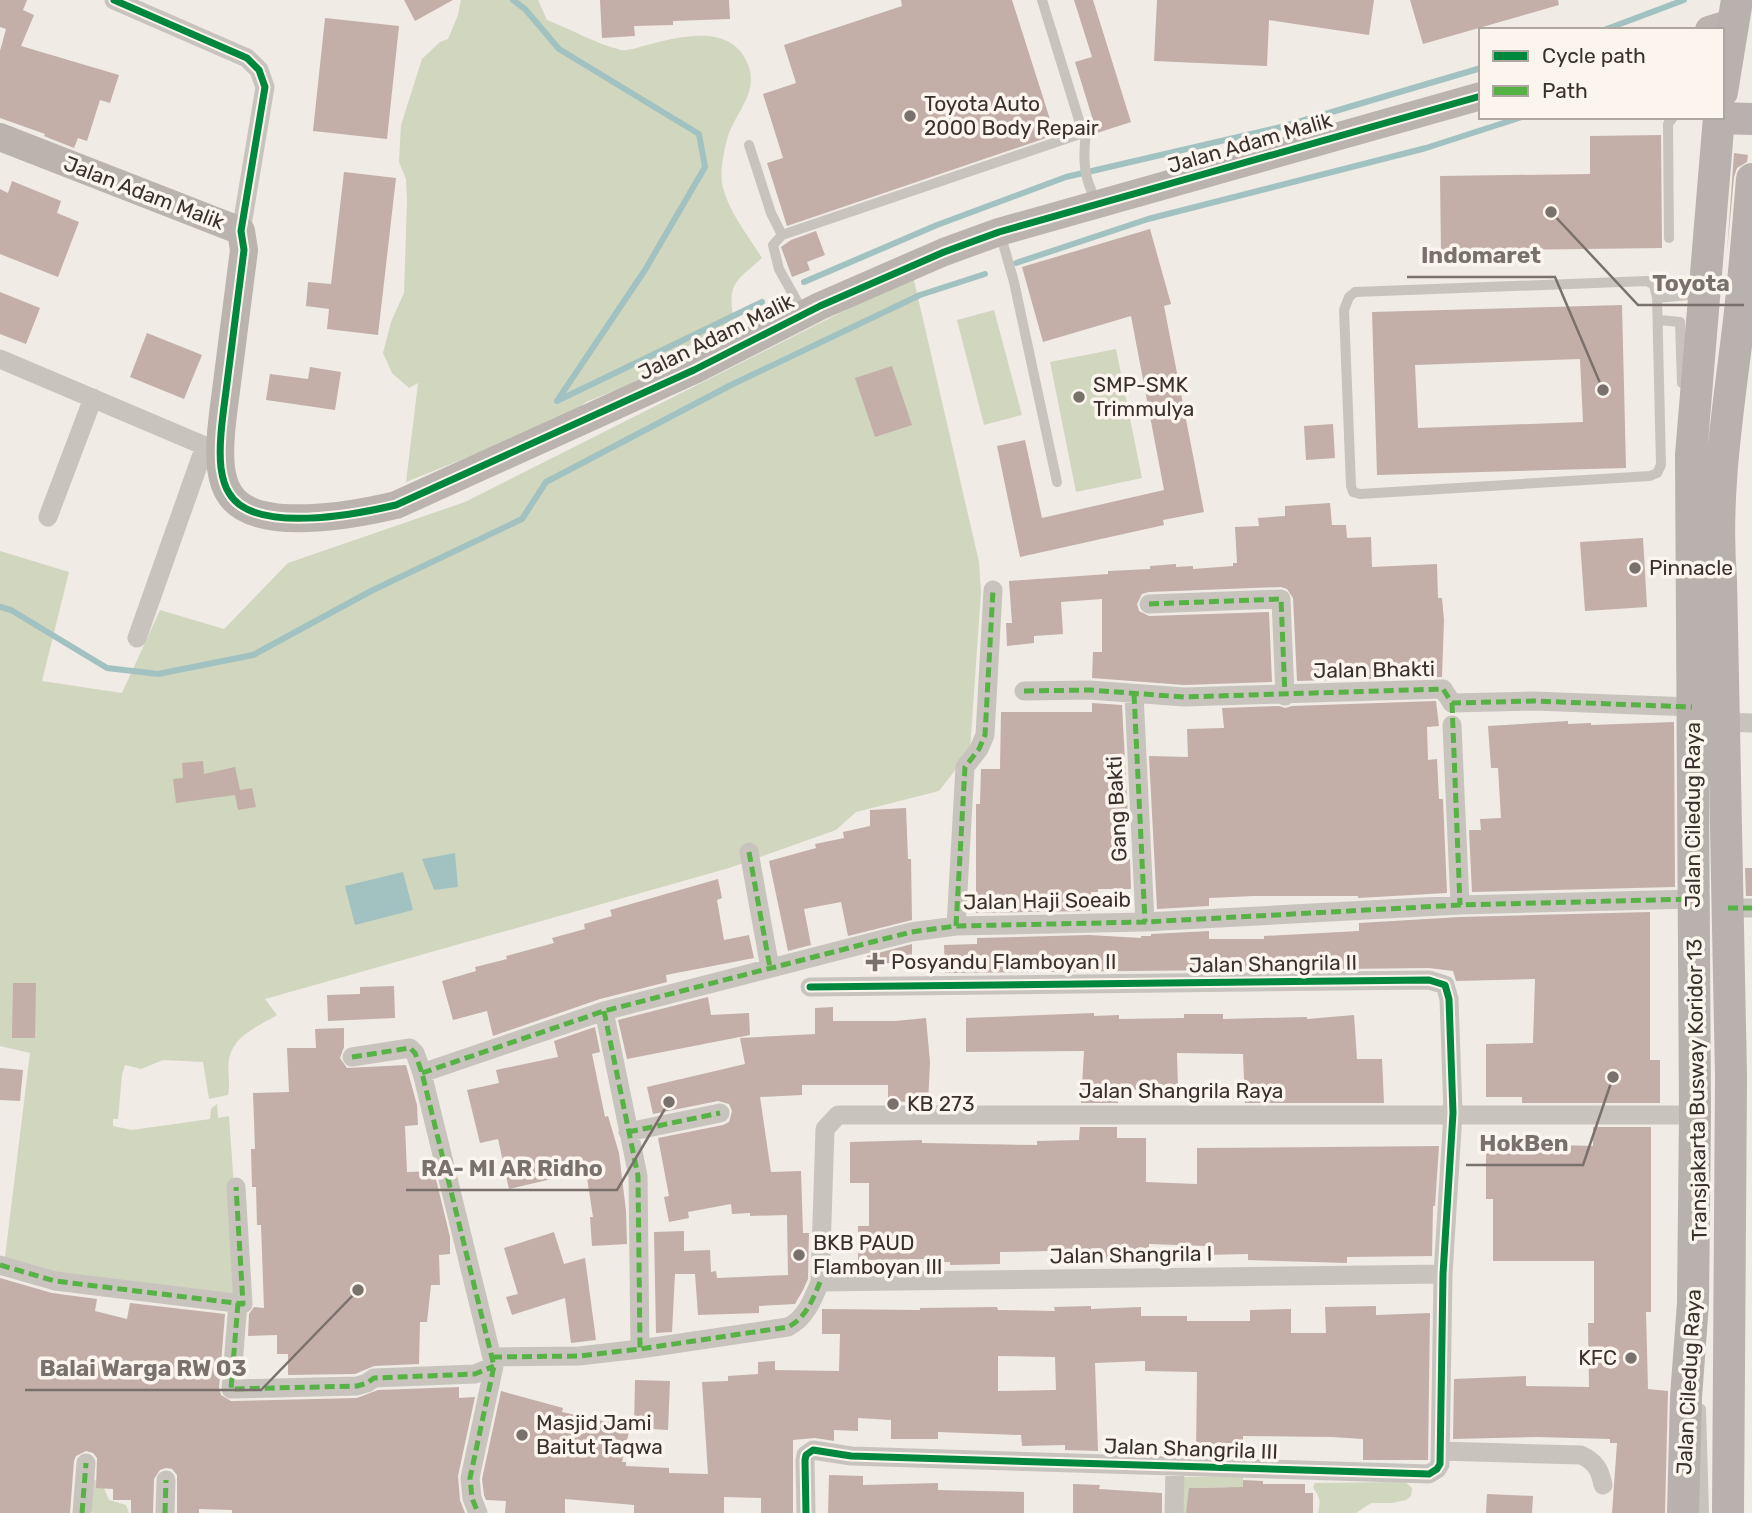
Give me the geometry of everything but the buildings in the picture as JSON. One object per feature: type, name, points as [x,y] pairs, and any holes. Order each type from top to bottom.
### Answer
[{"type":"main road","points":[[1724,79],[1734,16]]},
{"type":"main road","points":[[1724,118],[1752,119]]},
{"type":"main road","name":"Jalan Ciledug Raya","points":[[1683,1513],[1686,1397],[1693,1303],[1695,1115],[1691,455],[1719,119]]},
{"type":"main road","name":"Jalan Ciledug Raya","points":[[1728,1513],[1742,1076],[1738,723],[1717,541],[1724,448],[1746,315],[1752,179]]},
{"type":"street","points":[[114,0],[153,7],[247,58],[259,71],[265,87],[241,231]]},
{"type":"street","name":"Jalan Adam Malik","points":[[0,137],[241,231],[244,250],[224,410],[213,446],[229,494],[253,512],[274,517],[356,514],[397,505],[694,370],[804,313],[944,252],[1095,198],[1479,97]]},
{"type":"street","points":[[0,359],[213,446],[137,638]]},
{"type":"street","points":[[48,516],[93,398]]},
{"type":"street","points":[[956,926],[965,767],[979,749],[985,735],[993,590]]},
{"type":"street","points":[[1149,604],[1281,599],[1284,696]]},
{"type":"street","name":"Jalan Bhakti","points":[[1024,691],[1089,690],[1184,697],[1444,689],[1452,703],[1533,701],[1692,708]]},
{"type":"street","name":"Gang Bakti","points":[[1134,694],[1145,922]]},
{"type":"street","points":[[1451,725],[1460,905]]},
{"type":"street","points":[[749,852],[770,968]]},
{"type":"street","name":"Jalan Haji Soeaib","points":[[422,1073],[604,1011],[911,932],[956,926],[1145,922],[1460,905],[1693,899]]},
{"type":"street","name":"Jalan Shangrila II","points":[[810,987],[1429,980],[1445,985],[1449,999],[1453,1113],[1443,1274]]},
{"type":"street","points":[[604,1011],[638,1176],[640,1349]]},
{"type":"street","points":[[352,1057],[411,1048],[422,1073],[493,1361],[470,1478],[472,1499],[478,1513]]},
{"type":"street","points":[[628,1132],[720,1113]]},
{"type":"street","name":"Jalan Shangrila Raya","points":[[820,1282],[825,1129],[838,1115],[1695,1115]]},
{"type":"street","points":[[236,1187],[241,1304],[231,1388],[358,1386],[374,1378],[475,1374],[493,1361],[640,1349],[788,1327],[796,1323],[812,1302],[820,1282]]},
{"type":"street","points":[[0,1265],[55,1281],[241,1304]]},
{"type":"street","points":[[1443,1274],[1440,1451],[1581,1455],[1597,1467],[1603,1485]]},
{"type":"street","name":"Jalan Shangrila I","points":[[820,1282],[1443,1274]]},
{"type":"street","name":"Jalan Shangrila III","points":[[806,1513],[805,1460],[806,1455],[813,1450],[851,1456],[1429,1474],[1440,1464],[1440,1451]]},
{"type":"street","points":[[82,1513],[86,1463]]},
{"type":"street","points":[[1174,1513],[1175,1466]]},
{"type":"street","points":[[165,1513],[166,1480]]},
{"type":"lane","points":[[1042,0],[1083,132],[1086,132],[1083,167],[1095,198]]},
{"type":"lane","points":[[1669,237],[1668,124],[1672,119]]},
{"type":"lane","points":[[804,313],[774,257],[773,245],[782,235],[1083,132]]},
{"type":"lane","points":[[749,145],[771,213],[782,235]]},
{"type":"lane","points":[[999,232],[1014,282],[1057,482]]},
{"type":"lane","points":[[1647,281],[1654,285],[1657,299],[1661,465],[1657,473],[1650,476],[1360,494],[1353,492],[1344,310],[1349,297],[1355,292],[1647,281]]},
{"type":"lane","points":[[1657,299],[1704,293]]},
{"type":"lane","points":[[1658,320],[1676,320],[1682,326],[1683,399]]},
{"type":"lane","points":[[1684,411],[1691,455]]},
{"type":"lane","points":[[1710,610],[1717,541]]},
{"type":"lane","name":"Transjakarta Busway Koridor 13","points":[[1718,1513],[1719,1230]]},
{"type":"lane","points":[[1693,1303],[1699,1369]]},
{"type":"lane","points":[[1700,1393],[1704,1513]]},
{"type":"green space","points":[[461,0],[538,0],[547,20],[621,50],[703,36],[716,37],[739,50],[747,62],[751,82],[746,100],[728,136],[722,183],[733,213],[762,258],[733,288],[733,315],[720,333],[659,362],[628,389],[611,392],[586,402],[553,423],[406,482],[418,383],[409,388],[392,373],[383,353],[391,322],[404,293],[407,202],[406,179],[399,162],[401,125],[422,59],[440,42],[448,39]]},
{"type":"green space","points":[[913,276],[979,562],[981,592],[970,751],[939,791],[856,812],[836,830],[729,868],[265,999],[277,1015],[250,1031],[233,1048],[229,1060],[228,1095],[209,1099],[203,1062],[163,1060],[141,1069],[125,1065],[118,1119],[113,1119],[113,1126],[132,1130],[210,1119],[211,1109],[217,1104],[218,1118],[229,1116],[242,1302],[4,1265],[30,1053],[0,1046],[0,551],[69,572],[42,681],[122,693],[160,610],[224,629],[288,563],[465,502]]},
{"type":"green space","points":[[994,310],[1022,415],[984,425],[957,320]]},
{"type":"green space","points":[[1116,349],[1142,478],[1076,492],[1050,362]]},
{"type":"green space","points":[[1243,1476],[1243,1494],[1225,1487],[1189,1488],[1189,1513],[1181,1513],[1182,1477]]},
{"type":"green space","points":[[93,1480],[101,1481],[109,1500],[126,1505],[129,1513],[93,1513],[89,1509]]},
{"type":"green space","points":[[1405,1482],[1412,1488],[1411,1496],[1406,1500],[1371,1503],[1356,1513],[1318,1513],[1320,1501],[1313,1487],[1315,1483]]},
{"type":"water","points":[[455,853],[458,887],[434,890],[422,859]]},
{"type":"water","points":[[403,872],[413,910],[355,925],[345,886]]},
{"type":"waterway","points":[[513,0],[525,9],[559,49],[699,134],[705,167],[645,270],[557,401],[762,302]]},
{"type":"waterway","points":[[1609,28],[1684,0]]},
{"type":"waterway","points":[[804,282],[937,225],[1066,177],[1281,127],[1479,69]]},
{"type":"waterway","points":[[1016,263],[1148,219],[1426,148],[1516,119]]},
{"type":"waterway","points":[[0,607],[11,610],[107,668],[158,674],[253,655],[371,591],[522,519],[546,482],[731,385],[920,295],[985,274]]},
{"type":"marked path","points":[[956,926],[965,767],[979,749],[985,735],[993,590]]},
{"type":"marked path","points":[[1149,604],[1281,599],[1285,696]]},
{"type":"marked path","points":[[1024,691],[1089,690],[1184,697],[1443,689],[1452,703],[1533,701],[1692,707]]},
{"type":"marked path","points":[[1134,694],[1145,922]]},
{"type":"marked path","points":[[1452,703],[1460,905]]},
{"type":"marked path","points":[[749,852],[770,968]]},
{"type":"marked path","points":[[422,1073],[604,1011],[911,932],[956,926],[1145,922],[1460,905],[1693,899]]},
{"type":"marked path","points":[[1728,908],[1752,908]]},
{"type":"marked path","points":[[604,1011],[638,1176],[640,1349]]},
{"type":"marked path","points":[[352,1057],[410,1048],[415,1053],[422,1073],[494,1366],[470,1478],[472,1498],[478,1513]]},
{"type":"marked path","points":[[628,1132],[720,1113]]},
{"type":"marked path","points":[[0,1265],[55,1281],[243,1304],[236,1187]]},
{"type":"marked path","points":[[492,1357],[579,1356],[788,1327],[804,1313],[820,1282]]},
{"type":"marked path","points":[[238,1303],[231,1389],[357,1386],[374,1378],[475,1374],[494,1366]]},
{"type":"marked path","points":[[82,1513],[86,1463]]},
{"type":"marked path","points":[[165,1513],[166,1480]]},
{"type":"cycle path","points":[[114,0],[247,58],[259,70],[265,87],[241,231],[244,250],[220,458],[226,488],[242,506],[260,514],[282,518],[333,516],[396,505],[694,370],[820,306],[944,252],[999,232],[1479,97]]},
{"type":"cycle path","points":[[806,1513],[805,1460],[806,1455],[813,1450],[851,1456],[1429,1474],[1440,1464],[1443,1274],[1453,1113],[1449,999],[1445,985],[1429,980],[810,987]]},
{"type":"place","name":"Toyota Auto 2000 Body Repair","points":[[910,116]]},
{"type":"place","name":"Toyota","points":[[1551,212]]},
{"type":"place","name":"Indomaret","points":[[1603,390]]},
{"type":"place","name":"SMP-SMK Trimmulya","points":[[1079,397]]},
{"type":"place","name":"Pinnacle","points":[[1635,568]]},
{"type":"place","name":"Posyandu Flamboyan II","points":[[875,962]]},
{"type":"place","name":"HokBen","points":[[1613,1077]]},
{"type":"place","name":"RA- MI AR Ridho","points":[[669,1102]]},
{"type":"place","name":"KB 273","points":[[893,1104]]},
{"type":"place","name":"BKB PAUD Flamboyan III","points":[[799,1255]]},
{"type":"place","name":"Balai Warga RW 03","points":[[358,1290]]},
{"type":"place","name":"KFC","points":[[1631,1358]]},
{"type":"place","name":"Masjid Jami Baitut Taqwa","points":[[522,1435]]}]
